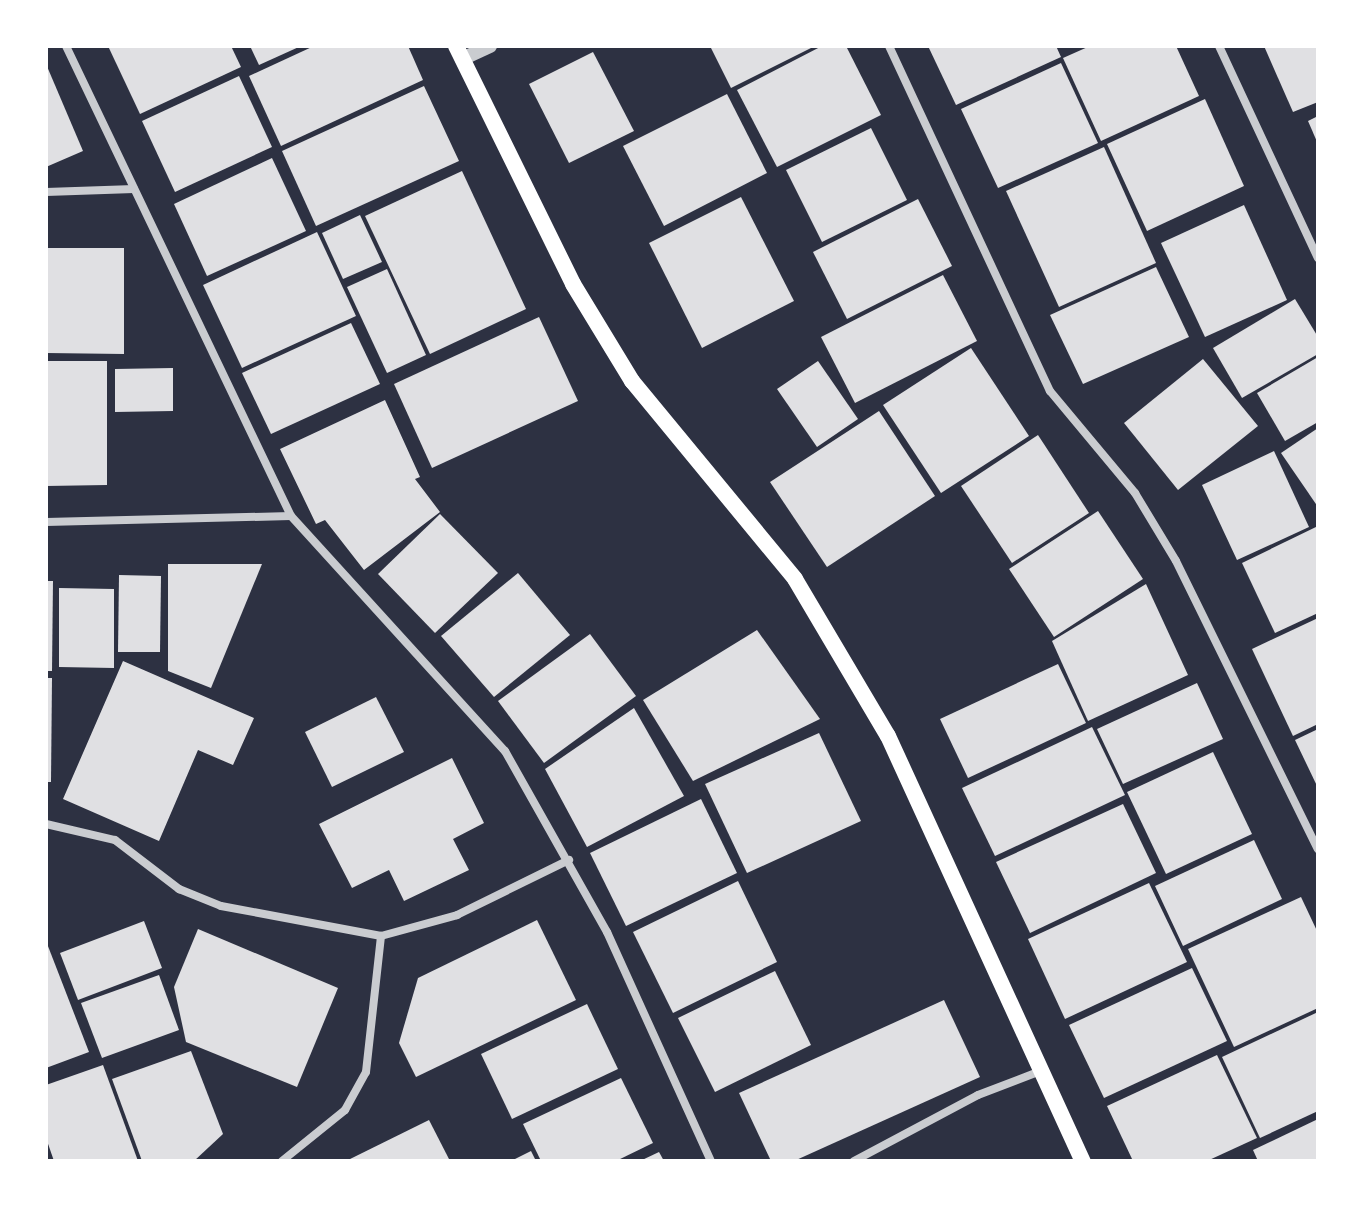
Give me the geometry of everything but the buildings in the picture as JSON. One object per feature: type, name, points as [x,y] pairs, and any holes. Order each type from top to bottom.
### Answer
[{"type":"main road","points":[[459,52],[573,284],[632,381],[795,579],[888,736],[1083,1161]]},
{"type":"street","points":[[66,46],[291,516],[505,751],[607,932],[711,1161]]},
{"type":"street","points":[[459,52],[490,46]]},
{"type":"street","points":[[889,46],[1050,391],[1135,493],[1176,561],[1318,849]]},
{"type":"street","points":[[1219,46],[1318,258]]},
{"type":"street","points":[[46,192],[134,189]]},
{"type":"street","points":[[46,522],[291,516]]},
{"type":"street","points":[[46,824],[115,840],[179,889],[221,906],[381,936],[457,915],[569,860]]},
{"type":"street","points":[[282,1161],[345,1110],[366,1072],[381,936]]},
{"type":"street","points":[[854,1161],[978,1095],[1042,1070]]}]
